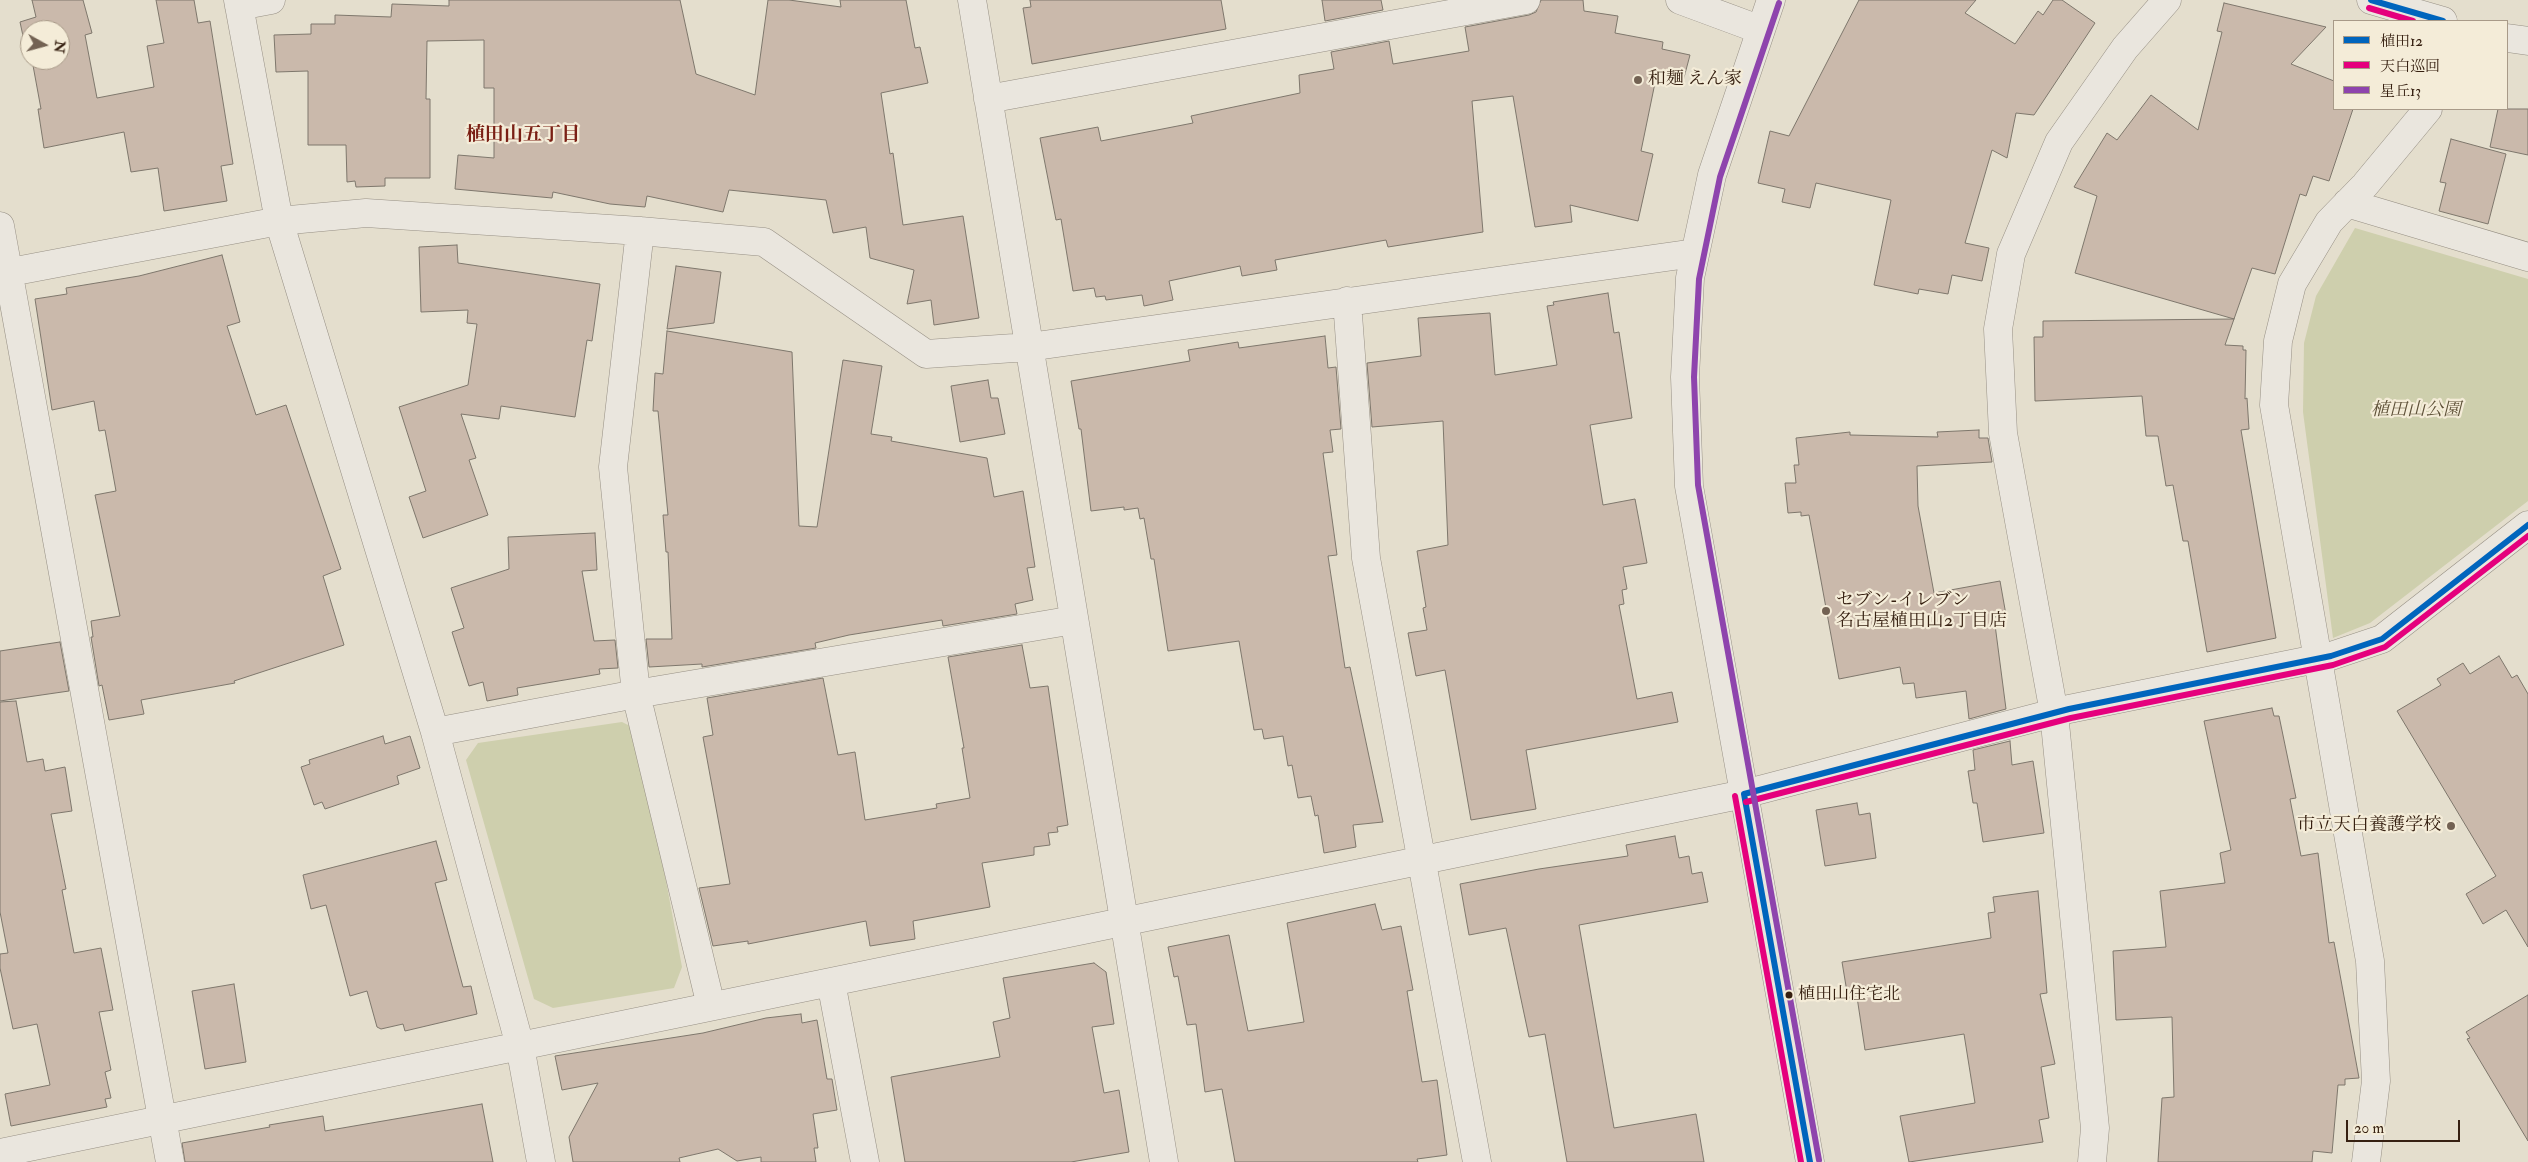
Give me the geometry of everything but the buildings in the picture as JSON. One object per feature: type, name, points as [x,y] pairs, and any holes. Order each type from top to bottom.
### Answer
[{"type":"street","points":[[271,0],[239,3],[280,221],[435,732],[520,1046],[541,1162]]},
{"type":"street","points":[[972,0],[1164,1162]]},
{"type":"street","points":[[988,99],[1526,0]]},
{"type":"street","points":[[1680,0],[1761,30]]},
{"type":"street","points":[[1771,0],[1712,175],[1690,278],[1684,377],[1689,486],[1810,1162]]},
{"type":"street","points":[[2092,1162],[2095,1128],[2054,713],[2002,434],[1998,329],[2011,254],[2059,142],[2125,48],[2167,0]]},
{"type":"street","points":[[2371,0],[2440,20]]},
{"type":"street","points":[[2508,38],[2528,41]]},
{"type":"street","points":[[2366,1162],[2376,1081],[2370,961],[2274,405],[2277,350],[2292,284],[2329,222],[2348,203],[2427,110]]},
{"type":"street","points":[[2348,203],[2528,257]]},
{"type":"street","points":[[4,273],[280,221],[366,213],[640,231],[764,242],[926,354],[1029,347],[1695,253]]},
{"type":"street","points":[[0,226],[4,273],[170,1162]]},
{"type":"street","points":[[640,231],[613,467],[636,694],[711,1006]]},
{"type":"street","points":[[1347,301],[1366,558],[1477,1162]]},
{"type":"street","points":[[0,1153],[1744,794],[2054,713],[2318,659],[2382,639],[2528,525]]},
{"type":"street","points":[[435,732],[636,694],[1074,620]]},
{"type":"street","points":[[831,982],[865,1162]]},
{"type":"green space","name":"植田山公園","points":[[2355,228],[2528,279],[2528,501],[2370,623],[2333,638],[2303,412],[2304,343],[2316,296]]},
{"type":"green space","points":[[622,722],[638,730],[682,967],[674,988],[553,1008],[534,999],[466,760],[478,743]]},
{"type":"transit line","name":"植田12","points":[[2371,0],[2440,20]]},
{"type":"transit line","name":"星丘13","points":[[1779,3],[1720,177],[1699,279],[1694,377],[1698,485],[1819,1160]]},
{"type":"transit line","name":"天白巡回","points":[[2369,8],[2410,20]]},
{"type":"transit line","name":"植田12","points":[[1744,794],[2069,709],[2331,656],[2382,639],[2528,525]]},
{"type":"transit line","name":"天白巡回","points":[[1746,802],[2071,718],[2333,665],[2385,647],[2528,536]]},
{"type":"transit line","name":"植田12","points":[[1744,794],[1810,1162]]},
{"type":"transit line","name":"天白巡回","points":[[1735,796],[1801,1162]]},
{"type":"place","name":"和麺 えん家","points":[[1638,80]]},
{"type":"place","name":"セブン-イレブン 名古屋植田山2丁目店","points":[[1826,611]]},
{"type":"place","name":"市立天白養護学校","points":[[2451,826]]},
{"type":"place","name":"植田山住宅北","points":[[1789,995]]},
{"type":"district","name":"植田山五丁目","points":[[523,136]]}]
